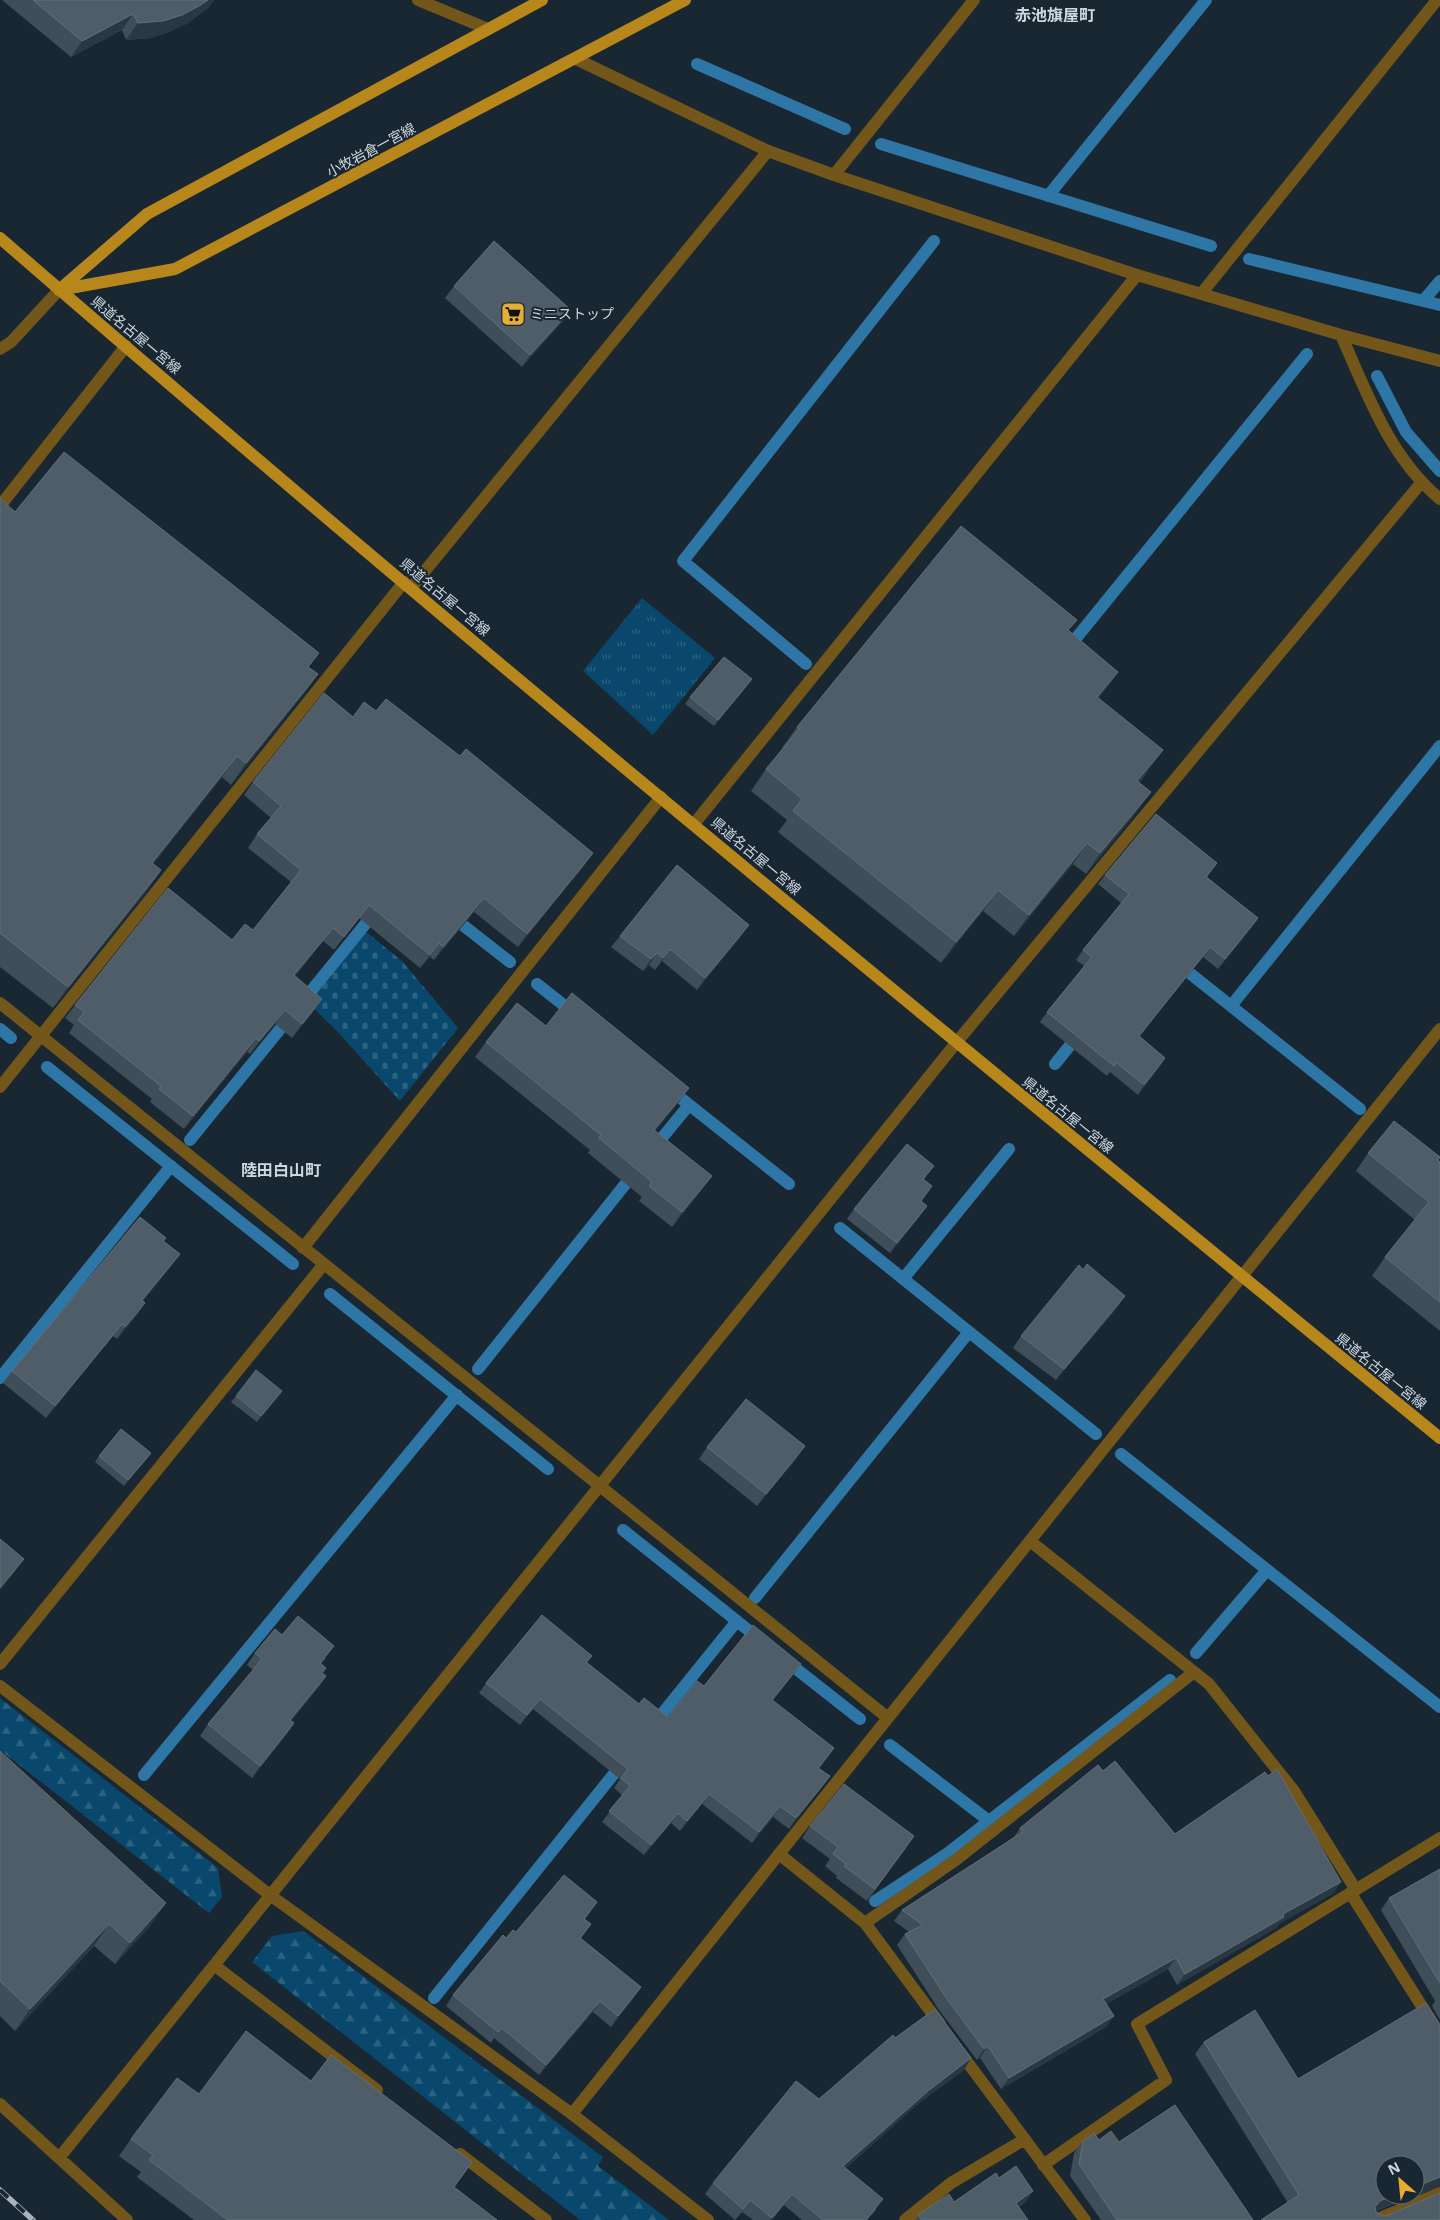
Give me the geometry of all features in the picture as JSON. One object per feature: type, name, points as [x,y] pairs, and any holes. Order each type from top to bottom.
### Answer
[{"type":"main road","points":[[0,238],[59,290],[147,214],[542,0]]},
{"type":"main road","name":"小牧岩倉一宮線","points":[[59,290],[175,269],[685,0]]},
{"type":"main road","name":"県道名古屋一宮線","points":[[59,290],[408,585],[956,1043],[1440,1438]]},
{"type":"street","points":[[834,175],[974,0]]},
{"type":"street","points":[[1201,294],[1437,0]]},
{"type":"street","points":[[427,2],[488,29]]},
{"type":"street","points":[[576,59],[768,151],[834,175],[1137,275],[1340,335],[1440,361]]},
{"type":"street","points":[[0,1087],[408,585],[768,151]]},
{"type":"street","points":[[694,824],[1137,275]]},
{"type":"street","points":[[0,348],[11,342],[59,290]]},
{"type":"street","points":[[1340,335],[1382,428],[1421,483],[1440,498]]},
{"type":"street","points":[[0,506],[126,346]]},
{"type":"street","points":[[59,2158],[956,1043],[1421,483]]},
{"type":"street","points":[[304,1248],[662,797]]},
{"type":"street","points":[[0,1003],[888,1718]]},
{"type":"street","points":[[572,2114],[1440,1029]]},
{"type":"street","points":[[0,1664],[324,1264]]},
{"type":"street","points":[[1030,1541],[1209,1684],[1294,1791],[1440,2035]]},
{"type":"street","points":[[864,1923],[957,1860],[1194,1672]]},
{"type":"street","points":[[0,1686],[270,1895],[572,2114],[708,2220]]},
{"type":"street","points":[[1043,2165],[1166,2080],[1137,2024],[1440,1838]]},
{"type":"street","points":[[780,1854],[864,1923],[1084,2220]]},
{"type":"street","points":[[214,1965],[388,2099]]},
{"type":"street","points":[[0,2104],[127,2220]]},
{"type":"street","points":[[905,2220],[951,2184],[1025,2139]]},
{"type":"street","points":[[451,2147],[546,2220]]},
{"type":"street","points":[[1375,2220],[1440,2193]]},
{"type":"green space","points":[[642,598],[715,658],[653,735],[583,671]]},
{"type":"green space","points":[[365,931],[402,961],[458,1028],[400,1101],[337,1031],[308,1003]]},
{"type":"green space","points":[[0,1698],[218,1868],[222,1897],[209,1913],[0,1750]]},
{"type":"green space","points":[[303,1931],[603,2157],[598,2166],[669,2220],[580,2220],[252,1962],[272,1936]]},
{"type":"building","points":[[33,0],[208,0],[182,15],[163,21],[138,23],[133,14],[82,41]]},
{"type":"building","points":[[494,241],[571,310],[530,355],[454,286]]},
{"type":"building","points":[[64,452],[319,653],[308,667],[318,674],[246,763],[237,756],[152,863],[161,870],[68,987],[0,933],[0,498],[15,512]]},
{"type":"building","points":[[961,526],[1077,620],[1068,630],[1118,672],[1097,697],[1163,750],[1137,781],[1151,792],[1100,853],[1087,843],[1029,915],[998,890],[956,942],[793,811],[802,799],[766,769],[799,729],[797,727]]},
{"type":"building","points":[[724,657],[752,679],[718,720],[690,697]]},
{"type":"building","points":[[324,693],[353,717],[364,702],[376,711],[386,699],[460,756],[466,749],[593,853],[527,934],[484,898],[443,947],[439,943],[430,955],[369,905],[344,937],[333,928],[294,975],[322,999],[302,1024],[285,1010],[259,1041],[256,1038],[193,1116],[159,1089],[161,1086],[78,1020],[84,1012],[75,1005],[168,888],[232,940],[245,924],[253,930],[301,870],[257,834],[281,806],[253,782]]},
{"type":"building","points":[[1156,814],[1217,863],[1206,877],[1258,918],[1225,959],[1210,947],[1139,1036],[1165,1058],[1144,1085],[1117,1063],[1114,1066],[1047,1012],[1092,957],[1083,950],[1129,894],[1105,875]]},
{"type":"building","points":[[677,865],[749,925],[705,978],[670,949],[663,958],[657,953],[651,959],[620,936]]},
{"type":"building","points":[[572,993],[689,1088],[654,1130],[712,1176],[682,1212],[649,1186],[652,1182],[599,1138],[601,1135],[486,1042],[517,1003],[546,1026]]},
{"type":"building","points":[[1394,1121],[1440,1157],[1438,1160],[1440,1162],[1440,1302],[1385,1257],[1429,1202],[1368,1153]]},
{"type":"building","points":[[907,1144],[934,1166],[923,1179],[932,1186],[921,1201],[927,1206],[897,1243],[854,1209]]},
{"type":"building","points":[[140,1217],[166,1238],[163,1241],[180,1254],[142,1300],[145,1303],[125,1327],[122,1324],[55,1406],[12,1371]]},
{"type":"building","points":[[1087,1264],[1125,1296],[1064,1369],[1021,1336],[1079,1265],[1083,1270]]},
{"type":"building","points":[[256,1370],[282,1391],[261,1416],[236,1396]]},
{"type":"building","points":[[746,1399],[805,1446],[766,1494],[707,1447]]},
{"type":"building","points":[[121,1429],[151,1453],[128,1480],[99,1456]]},
{"type":"building","points":[[0,1539],[24,1559],[0,1588]]},
{"type":"building","points":[[542,1615],[592,1656],[586,1662],[639,1704],[644,1698],[668,1717],[697,1681],[704,1686],[753,1625],[801,1664],[772,1700],[834,1748],[818,1768],[830,1776],[796,1818],[780,1806],[759,1832],[709,1794],[687,1821],[678,1813],[651,1845],[609,1811],[630,1786],[621,1778],[628,1769],[540,1699],[527,1715],[486,1683]]},
{"type":"building","points":[[298,1616],[334,1646],[320,1663],[326,1668],[322,1673],[326,1676],[290,1720],[294,1723],[260,1766],[208,1724],[262,1659],[255,1653],[275,1629],[282,1635]]},
{"type":"building","points":[[0,1751],[166,1903],[130,1943],[109,1924],[30,2009],[0,1981]]},
{"type":"building","points":[[1115,1761],[1175,1834],[1265,1772],[1268,1776],[1277,1769],[1341,1882],[1283,1914],[1284,1917],[1185,1974],[1176,1958],[1103,1999],[1114,2016],[1009,2078],[988,2046],[984,2049],[947,1999],[905,1934],[923,1925],[902,1910],[1023,1832],[1020,1828],[1098,1765],[1103,1771]]},
{"type":"building","points":[[844,1784],[914,1836],[875,1889],[844,1866],[846,1864],[833,1854],[838,1847],[810,1826]]},
{"type":"building","points":[[1440,1869],[1440,1983],[1389,1898]]},
{"type":"building","points":[[564,1875],[597,1902],[584,1919],[591,1924],[580,1938],[641,1987],[618,2016],[600,2001],[546,2065],[502,2028],[498,2032],[453,1995],[503,1935],[506,1938],[513,1930],[516,1932]]},
{"type":"building","points":[[1426,2003],[1440,2025],[1440,2177],[1425,2183],[1425,2155],[1375,2155],[1375,2205],[1377,2205],[1375,2207],[1376,2212],[1386,2216],[1412,2205],[1425,2205],[1425,2199],[1440,2193],[1440,2220],[1261,2220],[1299,2195],[1204,2042],[1255,2010],[1298,2079]]},
{"type":"building","points":[[935,2009],[971,2058],[928,2091],[843,2166],[883,2199],[866,2220],[823,2220],[792,2194],[772,2218],[750,2200],[743,2209],[713,2183],[796,2081],[819,2099],[893,2035],[895,2038]]},
{"type":"building","points":[[246,2031],[311,2081],[331,2055],[472,2162],[454,2187],[497,2220],[228,2220],[149,2160],[153,2155],[131,2139],[177,2078],[199,2094]]},
{"type":"building","points":[[1175,2105],[1253,2220],[1117,2220],[1079,2164],[1083,2141],[1094,2133],[1099,2140],[1111,2131],[1119,2142]]},
{"type":"building","points":[[1016,2166],[1033,2191],[1016,2203],[1028,2220],[922,2220],[918,2215],[949,2194],[954,2202],[996,2173],[999,2178]]},
{"type":"waterway","points":[[1048,196],[1206,0]]},
{"type":"waterway","points":[[697,64],[845,129]]},
{"type":"waterway","points":[[881,144],[1211,246]]},
{"type":"waterway","points":[[806,664],[683,561],[934,241]]},
{"type":"waterway","points":[[1249,259],[1440,305]]},
{"type":"waterway","points":[[1423,301],[1440,281]]},
{"type":"waterway","points":[[1073,642],[1307,354]]},
{"type":"waterway","points":[[1377,376],[1406,432],[1440,471]]},
{"type":"waterway","points":[[1231,1006],[1440,746]]},
{"type":"waterway","points":[[190,1140],[376,911]]},
{"type":"waterway","points":[[450,915],[510,962]]},
{"type":"waterway","points":[[1177,963],[1360,1109]]},
{"type":"waterway","points":[[537,984],[576,1015]]},
{"type":"waterway","points":[[0,1029],[11,1038]]},
{"type":"waterway","points":[[1055,1064],[1080,1033]]},
{"type":"waterway","points":[[47,1067],[293,1264]]},
{"type":"waterway","points":[[668,1088],[789,1184]]},
{"type":"waterway","points":[[652,1150],[689,1105]]},
{"type":"waterway","points":[[903,1279],[1009,1149]]},
{"type":"waterway","points":[[0,1378],[171,1166]]},
{"type":"waterway","points":[[478,1369],[635,1172]]},
{"type":"waterway","points":[[840,1228],[1096,1434]]},
{"type":"waterway","points":[[330,1294],[548,1469]]},
{"type":"waterway","points":[[755,1598],[969,1332]]},
{"type":"waterway","points":[[144,1775],[457,1395]]},
{"type":"waterway","points":[[1121,1454],[1440,1707]]},
{"type":"waterway","points":[[623,1530],[762,1641]]},
{"type":"waterway","points":[[1196,1653],[1267,1570]]},
{"type":"waterway","points":[[653,1725],[737,1621]]},
{"type":"waterway","points":[[785,1660],[860,1719]]},
{"type":"waterway","points":[[875,1901],[948,1853],[1170,1680]]},
{"type":"waterway","points":[[890,1745],[989,1821]]},
{"type":"waterway","points":[[434,1998],[625,1760]]},
{"type":"railway","points":[[0,2190],[33,2220]]},
{"type":"place","name":"ミニストップ","points":[[513,314]]},
{"type":"district","name":"赤池旗屋町","points":[[1055,15]]},
{"type":"district","name":"陸田白山町","points":[[281,1170]]}]
